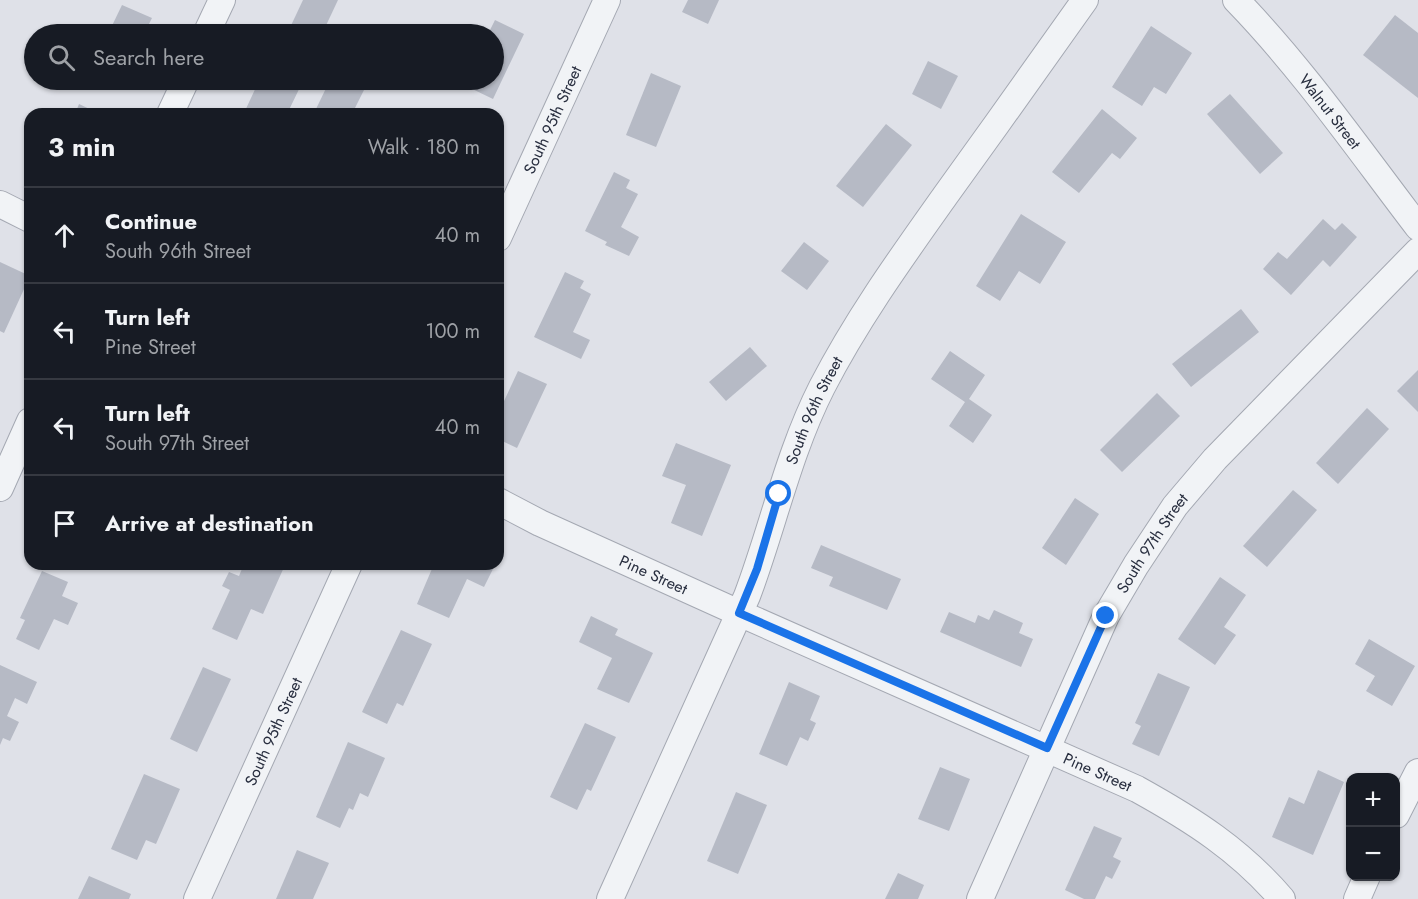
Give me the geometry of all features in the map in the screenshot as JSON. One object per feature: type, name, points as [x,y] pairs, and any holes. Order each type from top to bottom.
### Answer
[{"type":"street","points":[[211,24],[222,0]]},
{"type":"street","name":"South 95th Street","points":[[504,225],[607,0]]},
{"type":"street","name":"South 96th Street","points":[[610,899],[739,613],[757,569],[779,494],[798,441],[821,389],[848,337],[892,270],[1085,0]]},
{"type":"street","name":"Walnut Street","points":[[1236,0],[1291,61],[1418,227]]},
{"type":"street","points":[[173,108],[181,90]]},
{"type":"street","points":[[0,204],[24,216]]},
{"type":"street","name":"South 97th Street","points":[[980,899],[1106,616],[1175,506],[1215,459],[1418,251]]},
{"type":"street","points":[[0,488],[24,434]]},
{"type":"street","name":"Pine Street","points":[[504,504],[540,523],[739,613],[1137,789],[1212,834],[1266,881],[1282,899]]},
{"type":"street","name":"South 95th Street","points":[[196,899],[346,570]]},
{"type":"street","points":[[1400,806],[1418,772]]},
{"type":"street","points":[[1357,899],[1365,881]]},
{"type":"building","points":[[303,0],[338,0],[327,24],[292,24]]},
{"type":"building","points":[[688,0],[719,0],[708,24],[682,12]]},
{"type":"building","points":[[122,5],[152,18],[149,24],[113,24]]},
{"type":"building","points":[[1395,15],[1418,33],[1418,98],[1363,55]]},
{"type":"building","points":[[504,24],[524,34],[504,76]]},
{"type":"building","points":[[1151,26],[1192,53],[1166,94],[1154,87],[1142,106],[1112,87]]},
{"type":"building","points":[[928,61],[958,76],[941,109],[912,94]]},
{"type":"building","points":[[651,73],[681,86],[656,147],[626,135]]},
{"type":"building","points":[[255,90],[299,90],[290,108],[246,108]]},
{"type":"building","points":[[325,90],[364,90],[355,108],[316,108]]},
{"type":"building","points":[[474,90],[497,90],[493,99]]},
{"type":"building","points":[[1230,94],[1283,153],[1260,174],[1207,114]]},
{"type":"building","points":[[1102,109],[1137,138],[1120,159],[1112,153],[1079,193],[1052,172]]},
{"type":"building","points":[[886,124],[912,145],[863,207],[836,186]]},
{"type":"building","points":[[614,172],[630,180],[626,188],[638,194],[621,227],[639,237],[629,256],[605,245],[607,242],[585,231]]},
{"type":"building","points":[[1021,214],[1066,242],[1040,284],[1019,271],[1000,301],[976,286]]},
{"type":"building","points":[[1323,219],[1335,230],[1342,223],[1357,237],[1330,267],[1323,260],[1291,295],[1263,269],[1278,252],[1287,259]]},
{"type":"building","points":[[804,242],[829,261],[807,290],[781,271]]},
{"type":"building","points":[[0,262],[24,273],[24,289],[4,333],[0,331]]},
{"type":"building","points":[[565,272],[584,281],[580,288],[591,294],[573,332],[590,340],[581,359],[534,337]]},
{"type":"building","points":[[1241,309],[1259,332],[1191,387],[1172,364]]},
{"type":"building","points":[[750,347],[767,366],[726,401],[709,382]]},
{"type":"building","points":[[950,351],[985,375],[969,399],[992,415],[973,443],[949,426],[965,402],[931,379]]},
{"type":"building","points":[[1418,370],[1418,412],[1397,391]]},
{"type":"building","points":[[518,371],[547,384],[517,448],[504,442],[504,401]]},
{"type":"building","points":[[1157,393],[1180,416],[1122,472],[1100,450]]},
{"type":"building","points":[[1367,408],[1389,429],[1338,484],[1316,463]]},
{"type":"building","points":[[676,443],[731,465],[702,536],[671,523],[686,485],[662,476]]},
{"type":"building","points":[[1293,490],[1317,510],[1267,567],[1243,546]]},
{"type":"building","points":[[1075,498],[1099,514],[1066,565],[1042,548]]},
{"type":"building","points":[[821,545],[901,579],[887,610],[829,586],[833,577],[811,568]]},
{"type":"building","points":[[242,570],[283,570],[263,614],[251,609],[237,640],[212,629],[230,590],[222,586],[229,572],[239,576]]},
{"type":"building","points":[[431,570],[492,570],[484,587],[467,579],[449,618],[417,604]]},
{"type":"building","points":[[42,571],[68,582],[62,596],[78,603],[68,625],[54,619],[39,650],[16,639],[25,620],[20,618]]},
{"type":"building","points":[[1220,577],[1246,595],[1224,627],[1236,635],[1215,665],[1178,639]]},
{"type":"building","points":[[994,610],[1023,623],[1019,633],[1033,639],[1021,667],[940,632],[949,612],[975,623],[978,615],[989,620]]},
{"type":"building","points":[[591,616],[618,629],[615,635],[653,653],[629,703],[597,689],[612,658],[579,642]]},
{"type":"building","points":[[401,630],[432,644],[403,706],[397,703],[387,724],[362,712]]},
{"type":"building","points":[[1369,639],[1415,666],[1392,706],[1366,691],[1375,676],[1355,664]]},
{"type":"building","points":[[0,665],[37,682],[27,704],[15,698],[7,716],[19,722],[10,741],[3,738],[0,745]]},
{"type":"building","points":[[203,667],[231,679],[197,752],[170,739]]},
{"type":"building","points":[[1158,673],[1190,687],[1159,756],[1132,744],[1141,726],[1135,723]]},
{"type":"building","points":[[789,682],[820,696],[810,720],[816,723],[808,741],[800,737],[787,766],[759,754]]},
{"type":"building","points":[[585,723],[616,737],[591,791],[587,789],[577,810],[550,797]]},
{"type":"building","points":[[348,742],[385,758],[368,797],[360,793],[353,810],[349,808],[340,828],[316,817]]},
{"type":"building","points":[[940,767],[970,779],[949,831],[918,819]]},
{"type":"building","points":[[1318,770],[1344,782],[1313,855],[1272,837],[1289,797],[1304,804]]},
{"type":"building","points":[[144,774],[180,789],[156,844],[146,840],[137,860],[111,849]]},
{"type":"building","points":[[736,792],[767,805],[738,874],[707,861]]},
{"type":"building","points":[[1094,826],[1122,838],[1113,857],[1121,861],[1112,879],[1106,876],[1095,899],[1084,899],[1065,890]]},
{"type":"building","points":[[297,850],[329,863],[313,899],[276,899]]},
{"type":"building","points":[[898,873],[924,885],[918,899],[885,899]]},
{"type":"building","points":[[89,876],[131,894],[129,899],[78,899]]},
{"type":"route","points":[[779,494],[757,569],[739,613],[1047,748],[1106,616]]}]
